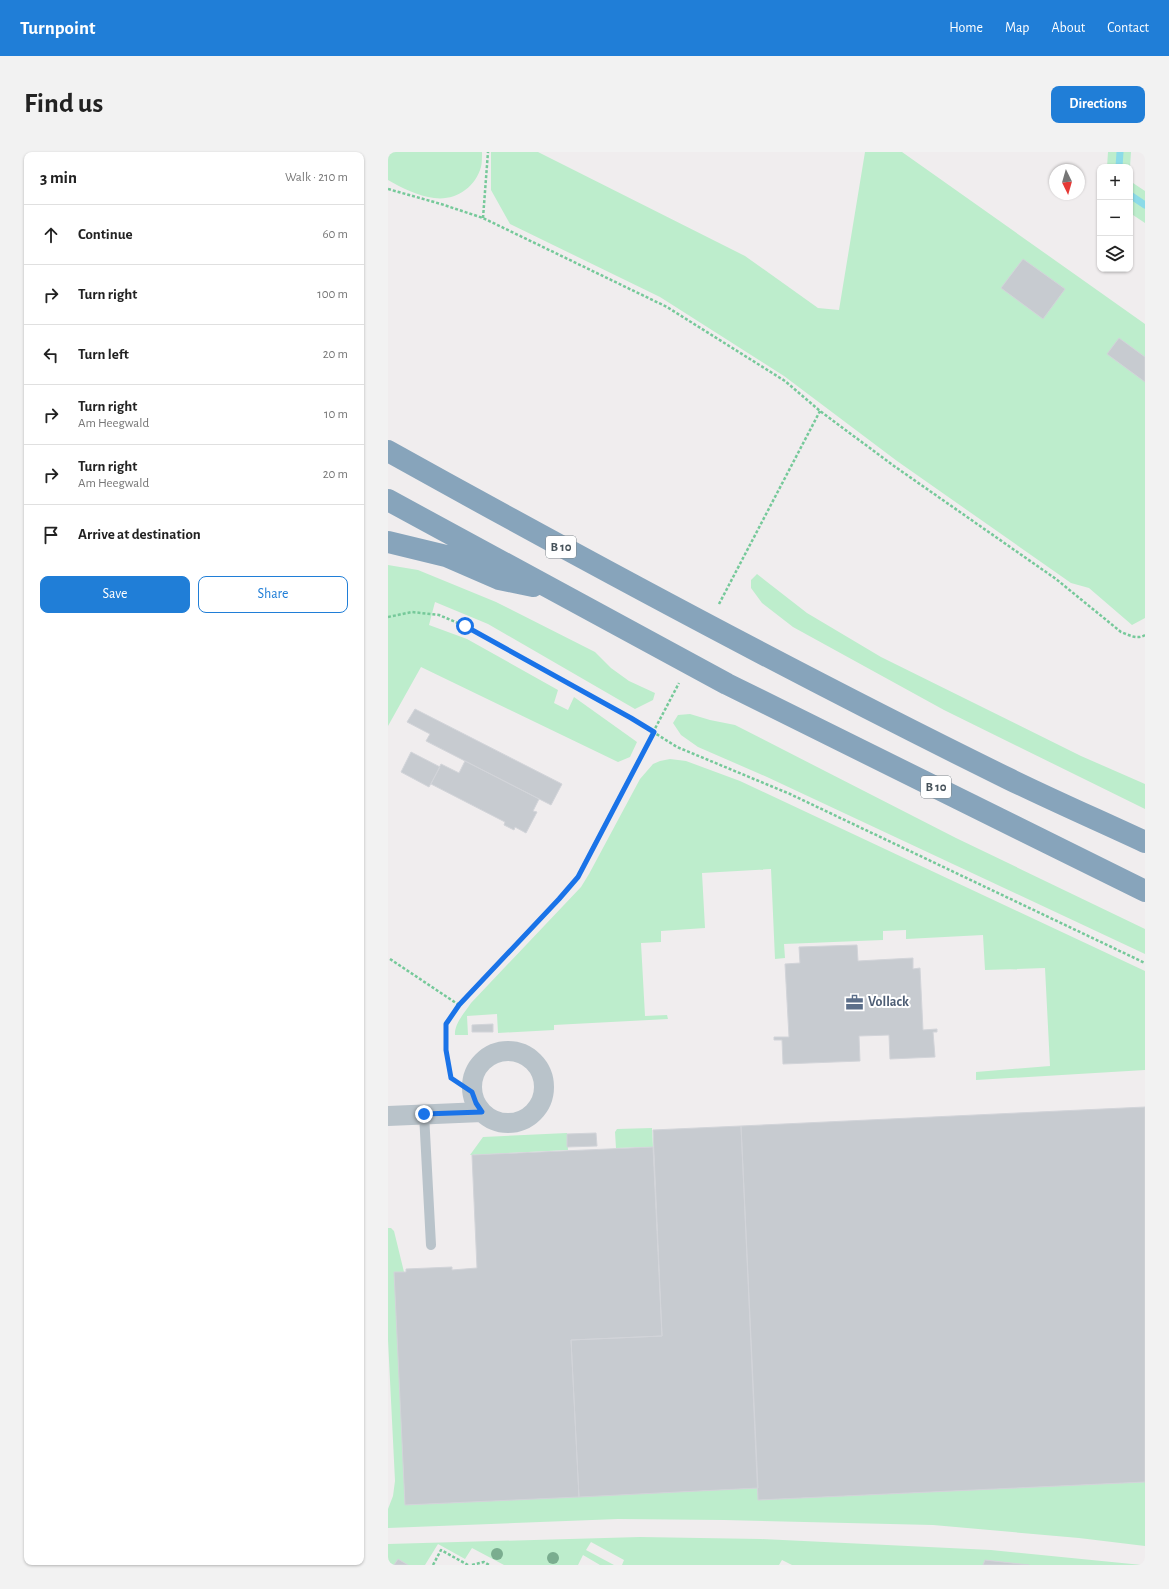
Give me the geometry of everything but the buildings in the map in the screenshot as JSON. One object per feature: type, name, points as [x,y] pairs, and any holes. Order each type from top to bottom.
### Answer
[{"type":"highway","name":"B 10","points":[[388,452],[561,547],[745,644],[1010,779],[1145,842]]},
{"type":"highway","name":"B 10","points":[[388,500],[727,684],[1145,891]]},
{"type":"highway","points":[[388,542],[446,556],[499,579],[555,590]]},
{"type":"street","points":[[505,1051],[516,1052],[527,1057],[535,1064],[541,1074],[544,1084],[543,1095],[539,1105],[532,1114],[522,1120],[512,1123],[491,1119],[482,1112],[476,1103],[472,1092],[472,1080],[476,1070],[484,1061],[494,1054],[505,1051]]},
{"type":"street","points":[[388,1116],[482,1112]]},
{"type":"lane","points":[[424,1114],[431,1245]]},
{"type":"path","points":[[483,218],[488,152]]},
{"type":"path","points":[[388,189],[483,218],[667,307],[784,381],[820,411],[894,466],[1056,579],[1121,632],[1130,636],[1142,637],[1145,635]]},
{"type":"path","points":[[738,569],[820,411]]},
{"type":"path","points":[[388,617],[412,612],[439,615],[465,626],[631,718],[677,747],[790,794],[1145,963]]},
{"type":"path","points":[[472,1092],[451,1078],[448,1067],[446,1024],[459,1005],[578,877],[670,700]]},
{"type":"path","points":[[390,959],[459,1005]]},
{"type":"path","points":[[433,1565],[441,1550],[468,1565]]},
{"type":"path","points":[[472,1565],[484,1562],[489,1565]]},
{"type":"green space","points":[[388,152],[482,152],[482,164],[474,181],[463,192],[449,197],[434,198],[410,191],[388,180]]},
{"type":"green space","points":[[491,152],[538,152],[745,256],[818,308],[839,310],[865,152],[902,152],[1145,324],[1145,618],[1132,625],[1089,588],[1071,583],[897,461],[784,376],[660,297],[510,224],[491,190]]},
{"type":"green space","points":[[1108,152],[1131,152],[1130,164],[1107,164]]},
{"type":"green space","points":[[1133,183],[1145,191],[1145,223],[1133,215]]},
{"type":"green space","points":[[388,565],[418,570],[496,602],[595,652],[611,668],[629,681],[655,693],[653,700],[635,709],[488,624],[435,602],[429,625],[467,639],[558,690],[554,703],[568,710],[574,697],[637,742],[630,757],[618,762],[421,667],[388,726]]},
{"type":"green space","points":[[757,574],[807,613],[881,657],[1081,756],[1145,784],[1145,809],[944,710],[793,627],[762,603],[751,588],[751,580]]},
{"type":"green space","points":[[690,714],[735,725],[956,838],[1145,929],[1145,954],[767,777],[698,747],[681,735],[673,723],[678,715]]},
{"type":"green space","points":[[670,759],[686,761],[740,781],[1145,971],[1145,1070],[976,1080],[976,1072],[1050,1066],[1045,968],[985,970],[983,935],[906,939],[906,930],[883,931],[883,940],[784,944],[785,958],[775,959],[771,869],[702,873],[705,928],[661,931],[661,942],[641,943],[645,1016],[667,1015],[668,1019],[554,1025],[554,1030],[498,1033],[497,1014],[467,1016],[468,1035],[455,1035],[458,1022],[471,1003],[581,887],[640,779],[653,764]]},
{"type":"green space","points":[[652,1128],[653,1147],[616,1148],[615,1132],[617,1129]]},
{"type":"green space","points":[[567,1133],[568,1150],[470,1155],[483,1137]]},
{"type":"green space","points":[[388,1228],[391,1228],[394,1231],[404,1272],[395,1272],[405,1505],[758,1488],[759,1500],[1145,1482],[1145,1546],[1079,1538],[933,1525],[724,1520],[618,1519],[388,1528],[388,1509],[393,1496],[395,1481],[388,1340]]},
{"type":"green space","points":[[640,1537],[761,1539],[991,1550],[1142,1565],[1029,1565],[986,1560],[983,1565],[792,1565],[782,1560],[779,1565],[622,1565],[624,1560],[591,1542],[586,1550],[614,1565],[600,1565],[583,1555],[578,1565],[504,1565],[472,1548],[465,1559],[438,1544],[425,1565],[408,1565],[398,1559],[394,1565],[388,1565],[388,1544]]},
{"type":"waterway","points":[[1119,164],[1120,152]]},
{"type":"waterway","points":[[1133,197],[1145,205]]},
{"type":"place","name":"Vollack","points":[[855,1002]]},
{"type":"route","points":[[424,1114],[482,1112],[476,1103],[472,1092],[451,1078],[446,1050],[446,1024],[471,991],[559,899],[578,877],[654,732],[465,626]]}]
